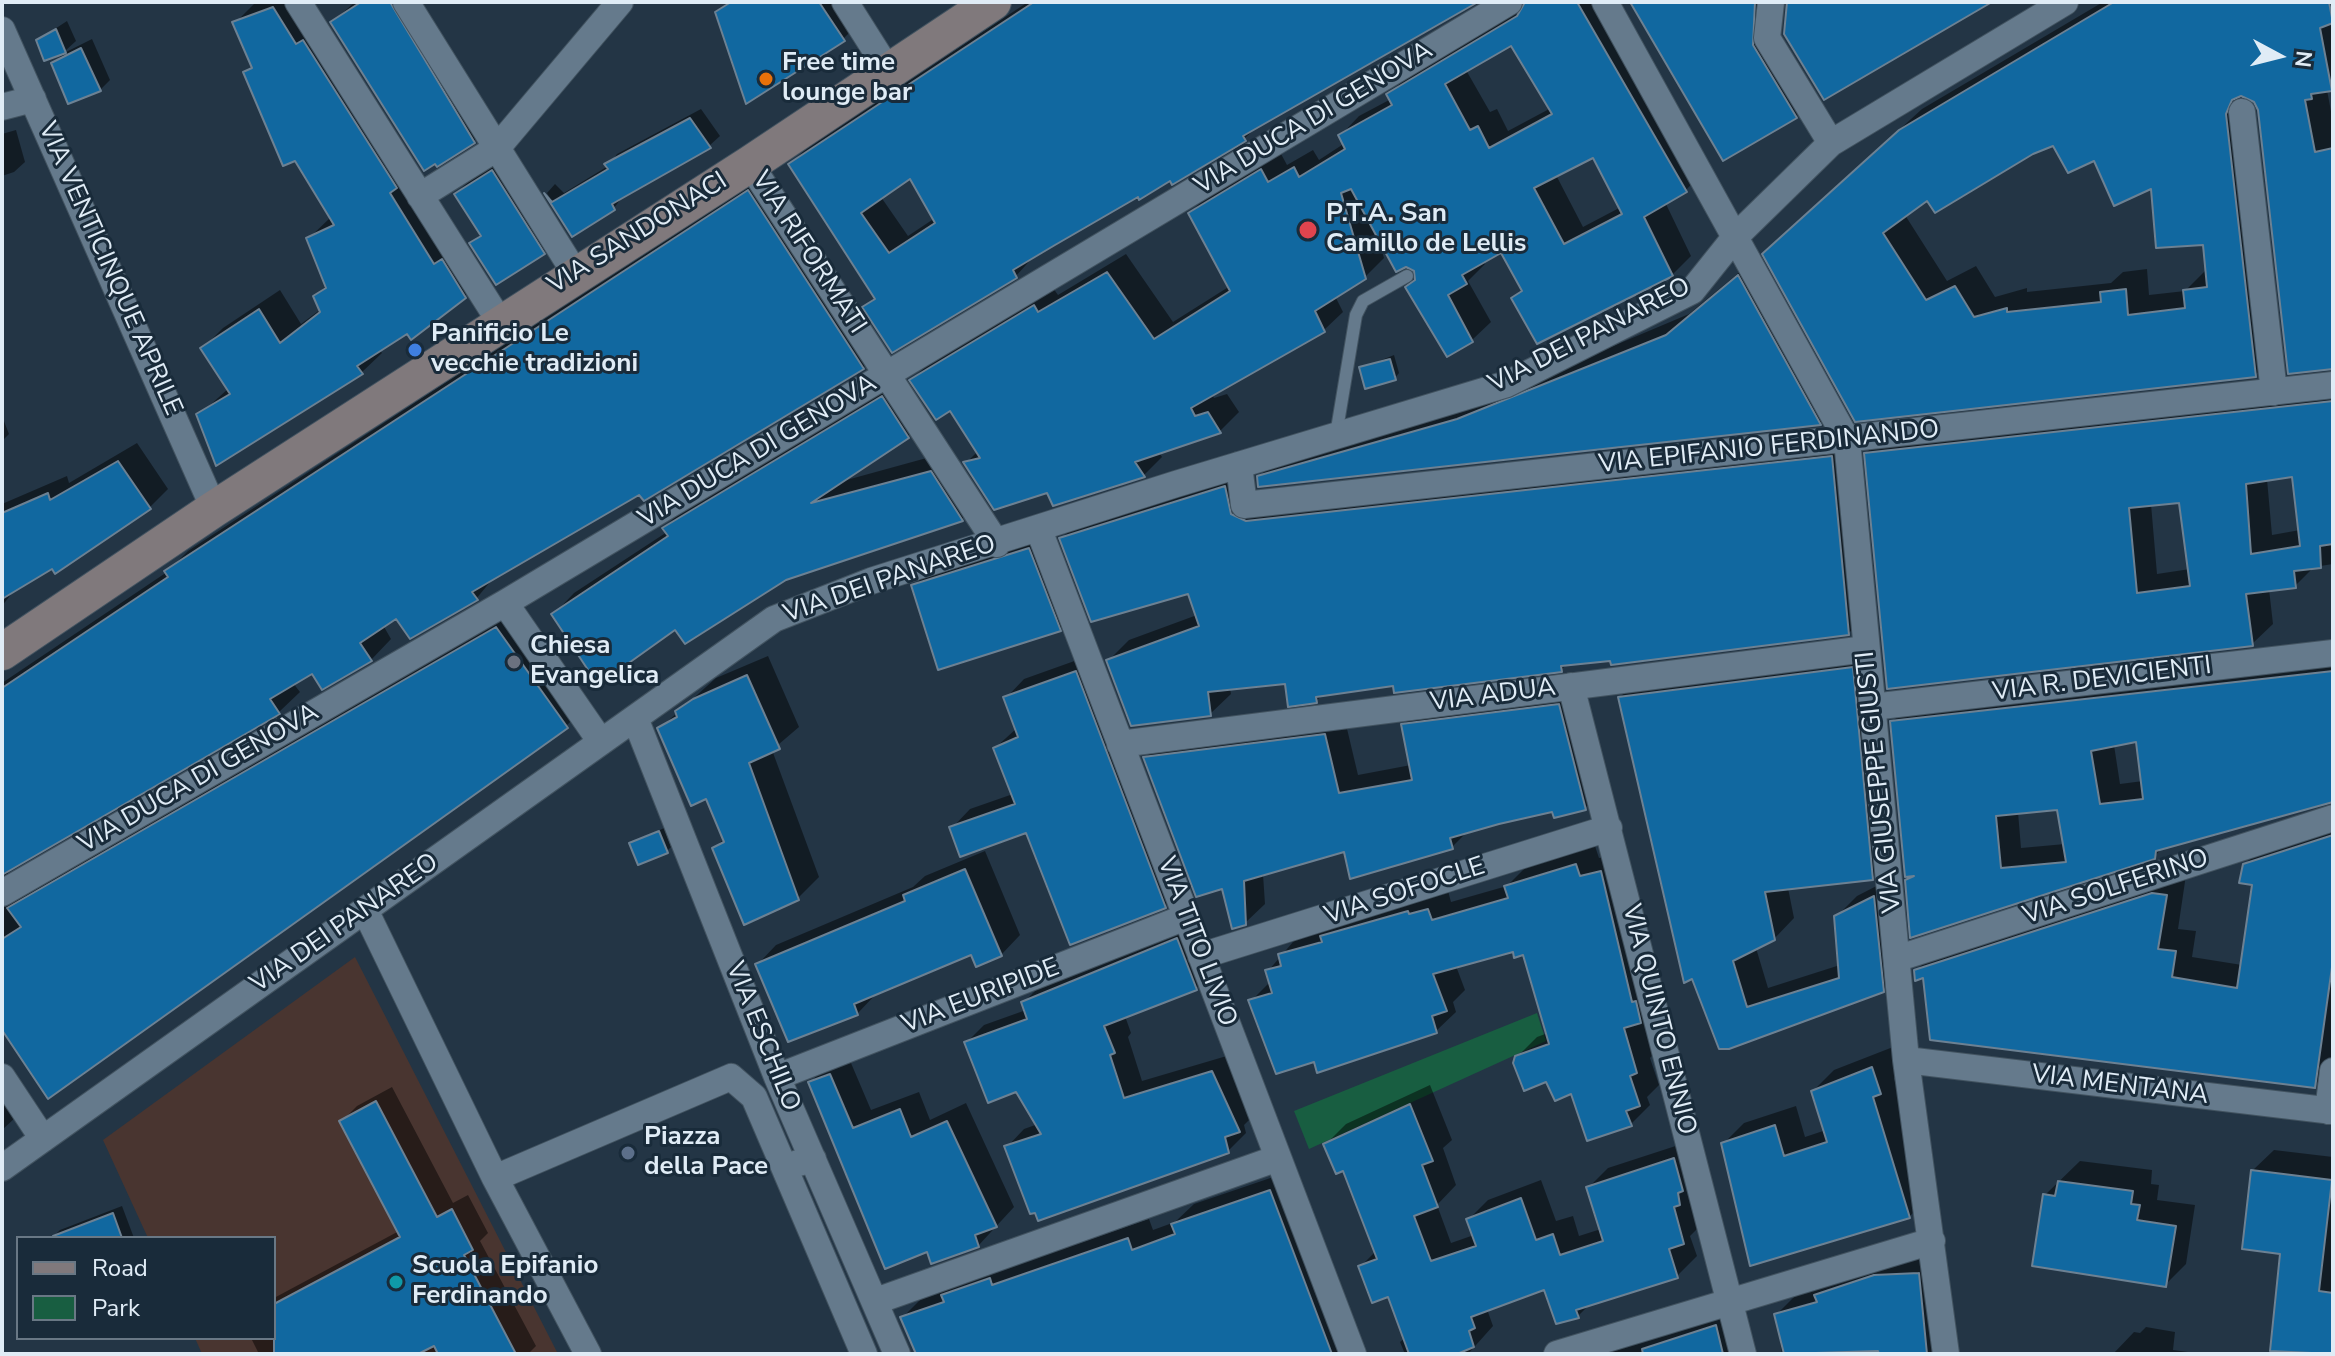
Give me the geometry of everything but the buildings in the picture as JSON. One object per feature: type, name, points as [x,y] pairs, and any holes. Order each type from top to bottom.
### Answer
[{"type":"main road","name":"VIA SANDONACI","points":[[2,652],[214,509],[575,273],[750,164],[993,2]]},
{"type":"street","points":[[298,2],[500,322]]},
{"type":"street","points":[[406,2],[575,273]]},
{"type":"street","points":[[420,196],[497,148],[620,2]]},
{"type":"street","points":[[845,2],[888,70]]},
{"type":"street","name":"VIA DUCA DI GENOVA","points":[[2,893],[505,603],[1509,2]]},
{"type":"street","name":"VIA GIUSEPPE GIUSTI","points":[[1605,2],[1847,440],[1899,958],[1906,1060],[1946,1354]]},
{"type":"street","points":[[1771,2],[1767,38],[1831,143]]},
{"type":"street","name":"VIA DEI PANAREO","points":[[2,1168],[774,619],[871,581],[1507,384],[1692,291],[1736,236],[1831,143],[2065,2]]},
{"type":"street","name":"VIA VENTICINQUE APRILE","points":[[2,30],[214,509]]},
{"type":"street","points":[[2,107],[33,99]]},
{"type":"street","points":[[2242,112],[2274,392]]},
{"type":"street","name":"VIA RIFORMATI","points":[[750,164],[997,544]]},
{"type":"street","name":"VIA EPIFANIO FERDINANDO","points":[[1239,465],[1244,505],[2333,385]]},
{"type":"street","name":"VIA TITO LIVIO","points":[[1039,530],[1353,1354]]},
{"type":"street","points":[[505,603],[601,742]]},
{"type":"street","name":"VIA ADUA","points":[[1120,744],[1866,649]]},
{"type":"street","name":"VIA R. DEVICIENTI","points":[[1872,707],[2333,653]]},
{"type":"street","name":"VIA QUINTO ENNIO","points":[[1571,686],[1743,1354]]},
{"type":"street","name":"VIA ESCHILO","points":[[635,718],[777,1077],[897,1354]]},
{"type":"street","name":"VIA SOLFERINO","points":[[1899,958],[2333,818]]},
{"type":"street","name":"VIA SOFOCLE","points":[[1201,956],[1609,828]]},
{"type":"street","points":[[365,910],[495,1178],[588,1354]]},
{"type":"street","name":"VIA EURIPIDE","points":[[777,1077],[1186,917]]},
{"type":"street","name":"VIA MENTANA","points":[[1906,1060],[2331,1111]]},
{"type":"street","points":[[2331,1111],[2333,1071]]},
{"type":"street","points":[[2,1077],[43,1139]]},
{"type":"street","points":[[495,1178],[731,1077],[754,1097],[864,1354]]},
{"type":"street","points":[[876,1301],[1278,1158]]},
{"type":"street","points":[[784,1167],[813,1159]]},
{"type":"street","points":[[1557,1354],[1932,1241]]},
{"type":"lane","points":[[1336,435],[1356,315],[1363,301],[1407,276]]},
{"type":"shaded area","points":[[355,957],[558,1354],[202,1354],[196,1340],[276,1340],[276,1236],[147,1236],[103,1140]]},
{"type":"green space","points":[[1537,1013],[1546,1041],[1309,1149],[1294,1111]]},
{"type":"place","name":"Free time lounge bar","points":[[766,79]]},
{"type":"place","name":"P.T.A. San Camillo de Lellis","points":[[1308,230]]},
{"type":"place","name":"Panificio Le vecchie tradizioni","points":[[415,350]]},
{"type":"place","name":"Chiesa Evangelica","points":[[514,662]]},
{"type":"place","name":"Piazza della Pace","points":[[628,1153]]},
{"type":"place","name":"Scuola Epifanio Ferdinando","points":[[396,1282]]}]
